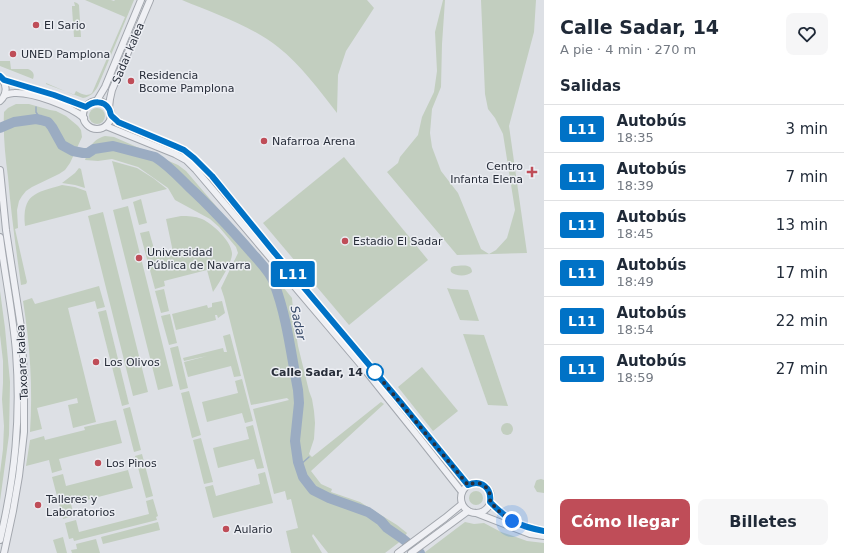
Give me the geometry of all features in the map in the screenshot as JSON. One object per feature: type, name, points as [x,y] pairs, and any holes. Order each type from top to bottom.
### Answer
[{"type":"street","name":"Sadar kalea","points":[[96,102],[104,87],[141,0]]},
{"type":"street","name":"Sadar kalea","points":[[109,108],[112,90],[150,0]]},
{"type":"street","points":[[2,78],[86,107]]},
{"type":"street","points":[[0,101],[5,95],[6,86],[2,78]]},
{"type":"street","points":[[5,95],[14,93],[40,98],[73,110],[84,118],[87,124],[93,128],[100,129],[106,126],[111,119],[111,115],[109,108],[103,103],[96,102],[86,107],[84,118]]},
{"type":"street","points":[[111,115],[118,122],[184,150],[203,166],[468,485]]},
{"type":"street","points":[[106,126],[174,154],[186,160],[196,170],[361,365],[462,492]]},
{"type":"street","name":"Taxoare kalea","points":[[0,170],[6,230],[21,327],[24,375],[24,432],[20,476],[14,511],[4,553]]},
{"type":"street","name":"Taxoare kalea","points":[[0,237],[14,331],[18,391],[18,428],[14,465],[8,506],[0,540]]},
{"type":"street","points":[[471,483],[479,483],[486,487],[490,495],[490,502],[488,506],[481,512],[468,511],[462,504],[462,492],[468,485],[471,483]]},
{"type":"street","points":[[490,502],[502,514],[512,521],[530,528],[544,531]]},
{"type":"street","points":[[398,553],[462,504]]},
{"type":"street","points":[[411,553],[468,511]]},
{"type":"street","points":[[476,512],[530,534],[544,536]]},
{"type":"green space","points":[[85,0],[134,0],[97,88],[92,94],[88,97],[83,98],[74,95],[76,91],[86,95],[92,93],[125,17]]},
{"type":"green space","points":[[182,0],[367,0],[374,8],[346,51],[338,75],[337,113],[302,70],[268,39],[244,26]]},
{"type":"green space","points":[[443,0],[445,0],[441,87],[432,109],[430,133],[432,147],[441,171],[458,193],[481,249],[489,254],[496,250],[507,238],[515,210],[503,134],[495,118],[488,109],[485,94],[481,0],[536,0],[534,32],[509,126],[527,253],[457,255],[387,172],[398,163],[400,157],[418,135],[422,117],[434,92],[437,71],[435,32]]},
{"type":"green space","points":[[74,2],[79,5],[81,37],[74,37],[72,6],[75,6]]},
{"type":"green space","points":[[0,61],[10,61],[11,69],[30,70],[34,74],[33,79],[0,66]]},
{"type":"green space","points":[[16,104],[29,104],[56,111],[66,116],[78,126],[81,130],[82,137],[70,163],[65,170],[26,191],[19,201],[17,210],[18,228],[15,229],[27,282],[26,284],[21,285],[5,153],[4,128],[4,112]]},
{"type":"green space","points":[[97,108],[103,110],[105,116],[103,122],[97,124],[91,122],[89,116],[91,110]]},
{"type":"green space","points":[[105,136],[114,137],[178,165],[186,171],[292,298],[298,346],[314,411],[314,439],[309,454],[312,457],[381,402],[384,404],[311,471],[321,484],[332,489],[331,492],[360,502],[407,533],[405,536],[406,537],[385,553],[328,553],[313,534],[312,536],[322,553],[291,553],[286,531],[298,528],[291,499],[287,500],[285,491],[274,494],[253,409],[289,400],[287,398],[251,405],[221,288],[238,253],[236,247],[210,219],[175,200],[168,188],[138,167],[112,159],[98,161],[85,160],[94,142]]},
{"type":"green space","name":"Estadio El Sadar","points":[[344,157],[428,260],[349,325],[263,223]]},
{"type":"green space","points":[[112,161],[137,168],[167,189],[122,200]]},
{"type":"green space","points":[[79,168],[81,169],[85,188],[62,183],[75,173]]},
{"type":"green space","points":[[62,185],[75,187],[86,191],[91,209],[25,226],[26,207],[32,196],[44,190]]},
{"type":"green space","points":[[141,199],[147,223],[139,225],[133,202]]},
{"type":"green space","points":[[128,206],[173,386],[158,390],[113,210]]},
{"type":"green space","points":[[103,212],[148,392],[133,396],[88,216]]},
{"type":"green space","points":[[181,216],[197,217],[206,221],[221,233],[231,248],[232,257],[225,273],[213,292],[207,270],[164,281],[165,286],[155,289],[140,233],[149,231],[156,256],[173,252],[166,219]]},
{"type":"green space","points":[[454,266],[468,266],[472,269],[472,272],[464,275],[455,274],[451,272],[451,268]]},
{"type":"green space","points":[[99,286],[105,307],[97,309],[95,301],[68,308],[96,422],[73,428],[68,405],[78,403],[77,398],[37,408],[42,429],[30,432],[30,366],[23,301],[32,298],[35,304]]},
{"type":"green space","points":[[447,288],[468,290],[479,321],[460,320]]},
{"type":"green space","points":[[164,289],[169,311],[161,313],[155,291]]},
{"type":"green space","points":[[0,291],[10,382],[9,435],[0,501],[0,473],[4,426],[2,399],[3,361],[0,335]]},
{"type":"green space","points":[[222,301],[225,313],[218,318],[217,315],[215,315],[216,320],[176,330],[172,314],[207,305],[208,308],[212,307],[212,303]]},
{"type":"green space","points":[[106,310],[129,404],[122,406],[98,312]]},
{"type":"green space","points":[[170,314],[177,343],[169,345],[161,316]]},
{"type":"green space","points":[[230,334],[241,376],[234,377],[231,366],[188,377],[184,362],[207,356],[184,361],[183,358],[223,348],[224,352],[227,352],[223,336]]},
{"type":"green space","points":[[463,334],[484,335],[508,406],[488,405]]},
{"type":"green space","points":[[178,346],[188,388],[180,390],[170,348]]},
{"type":"green space","points":[[422,367],[458,411],[433,431],[398,387]]},
{"type":"green space","points":[[242,379],[253,421],[245,423],[242,413],[207,422],[202,402],[238,393],[235,381]]},
{"type":"green space","points":[[189,391],[201,435],[192,438],[181,393]]},
{"type":"green space","points":[[130,407],[141,450],[134,452],[123,409]]},
{"type":"green space","points":[[116,420],[122,443],[59,459],[62,470],[52,473],[49,460],[26,466],[30,440],[44,436],[45,440],[85,430],[84,427]]},
{"type":"green space","points":[[505,423],[509,423],[513,429],[509,435],[505,435],[501,431],[501,427]]},
{"type":"green space","points":[[253,425],[264,468],[257,469],[254,459],[218,468],[213,448],[249,439],[246,427]]},
{"type":"green space","points":[[201,438],[213,482],[204,484],[193,440]]},
{"type":"green space","points":[[142,454],[153,496],[146,498],[135,456]]},
{"type":"green space","points":[[128,470],[133,488],[71,504],[74,516],[63,519],[52,477],[63,474],[66,486]]},
{"type":"green space","points":[[265,472],[273,503],[213,518],[205,487],[213,485],[216,496],[260,484],[258,474]]},
{"type":"green space","points":[[541,479],[544,480],[544,493],[537,492],[534,487],[536,481]]},
{"type":"green space","points":[[476,491],[481,493],[483,498],[481,503],[476,505],[471,503],[469,498],[471,493]]},
{"type":"green space","points":[[153,499],[158,516],[156,517],[157,520],[74,541],[73,538],[69,539],[65,523],[76,520],[79,532],[149,514],[146,501]]},
{"type":"green space","points":[[158,522],[160,530],[103,544],[101,537]]},
{"type":"green space","points":[[465,522],[474,524],[484,523],[501,532],[527,541],[544,543],[544,553],[424,553]]},
{"type":"green space","points":[[63,537],[67,553],[57,553],[53,540]]},
{"type":"green space","points":[[96,539],[100,553],[72,553],[71,550],[77,549],[76,544]]},
{"type":"waterway","points":[[36,107],[36,112],[41,120]]},
{"type":"waterway","name":"Sadar","points":[[0,128],[14,122],[36,119],[48,122],[62,145],[73,151],[88,153],[94,149],[113,146],[155,157],[173,171],[214,211],[268,271],[278,296],[285,322],[298,390],[299,403],[295,441],[298,462],[303,477],[313,490],[329,498],[368,512],[420,553]]},
{"type":"waterway","points":[[299,466],[309,457]]},
{"type":"bus line","name":"L11","points":[[0,76],[4,80],[54,95],[86,107],[96,102],[103,103],[109,108],[111,115],[118,122],[184,150],[194,158],[212,176],[468,485],[471,483],[482,484],[489,491],[491,498],[490,502],[502,514],[512,521],[530,528],[544,531]]},
{"type":"place","name":"El Sario","points":[[36,25]]},
{"type":"place","name":"UNED Pamplona","points":[[13,54]]},
{"type":"place","name":"Residencia Bcome Pamplona","points":[[131,81]]},
{"type":"place","name":"Nafarroa Arena","points":[[264,141]]},
{"type":"place","name":"Centro Infanta Elena","points":[[532,172]]},
{"type":"place","name":"Estadio El Sadar","points":[[345,241]]},
{"type":"place","name":"Universidad Pública de Navarra","points":[[139,258]]},
{"type":"place","name":"Los Olivos","points":[[96,362]]},
{"type":"place","name":"Calle Sadar, 14","points":[[375,372]]},
{"type":"place","name":"Los Pinos","points":[[98,463]]},
{"type":"place","name":"Talleres y Laboratorios","points":[[38,505]]},
{"type":"place","name":"Aulario","points":[[226,529]]},
{"type":"route","points":[[375,372],[468,485],[471,483],[479,483],[486,487],[491,498],[490,502],[502,514],[512,521]]}]
